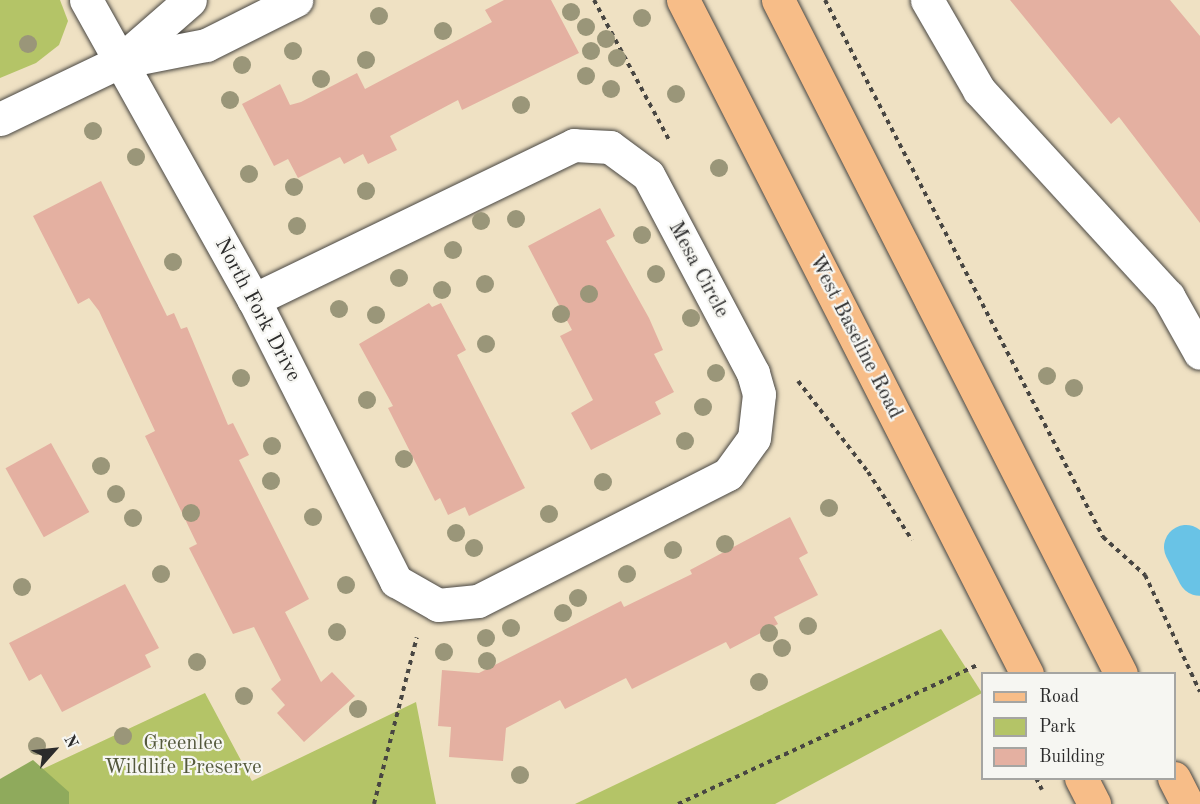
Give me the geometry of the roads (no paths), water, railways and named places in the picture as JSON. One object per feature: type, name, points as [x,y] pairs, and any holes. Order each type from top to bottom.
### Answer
[{"type":"main road","name":"West Baseline Road","points":[[683,0],[1021,662]]},
{"type":"main road","points":[[778,0],[1120,672]]},
{"type":"main road","points":[[1082,780],[1094,804]]},
{"type":"main road","points":[[1175,780],[1187,804]]},
{"type":"street","name":"North Fork Drive","points":[[86,0],[254,300],[396,581],[432,603]]},
{"type":"street","points":[[119,62],[190,0]]},
{"type":"street","points":[[0,119],[119,62],[206,45],[296,0]]},
{"type":"street","points":[[927,0],[980,90],[1167,296],[1200,353]]},
{"type":"street","name":"Mesa Circle","points":[[254,300],[574,145],[622,152],[648,175],[753,373],[759,394],[754,438],[728,474],[478,601],[432,603]]},
{"type":"waterway","points":[[1186,547],[1200,574]]},
{"type":"park label","name":"Greenlee Wildlife Preserve","points":[[183,756]]}]
